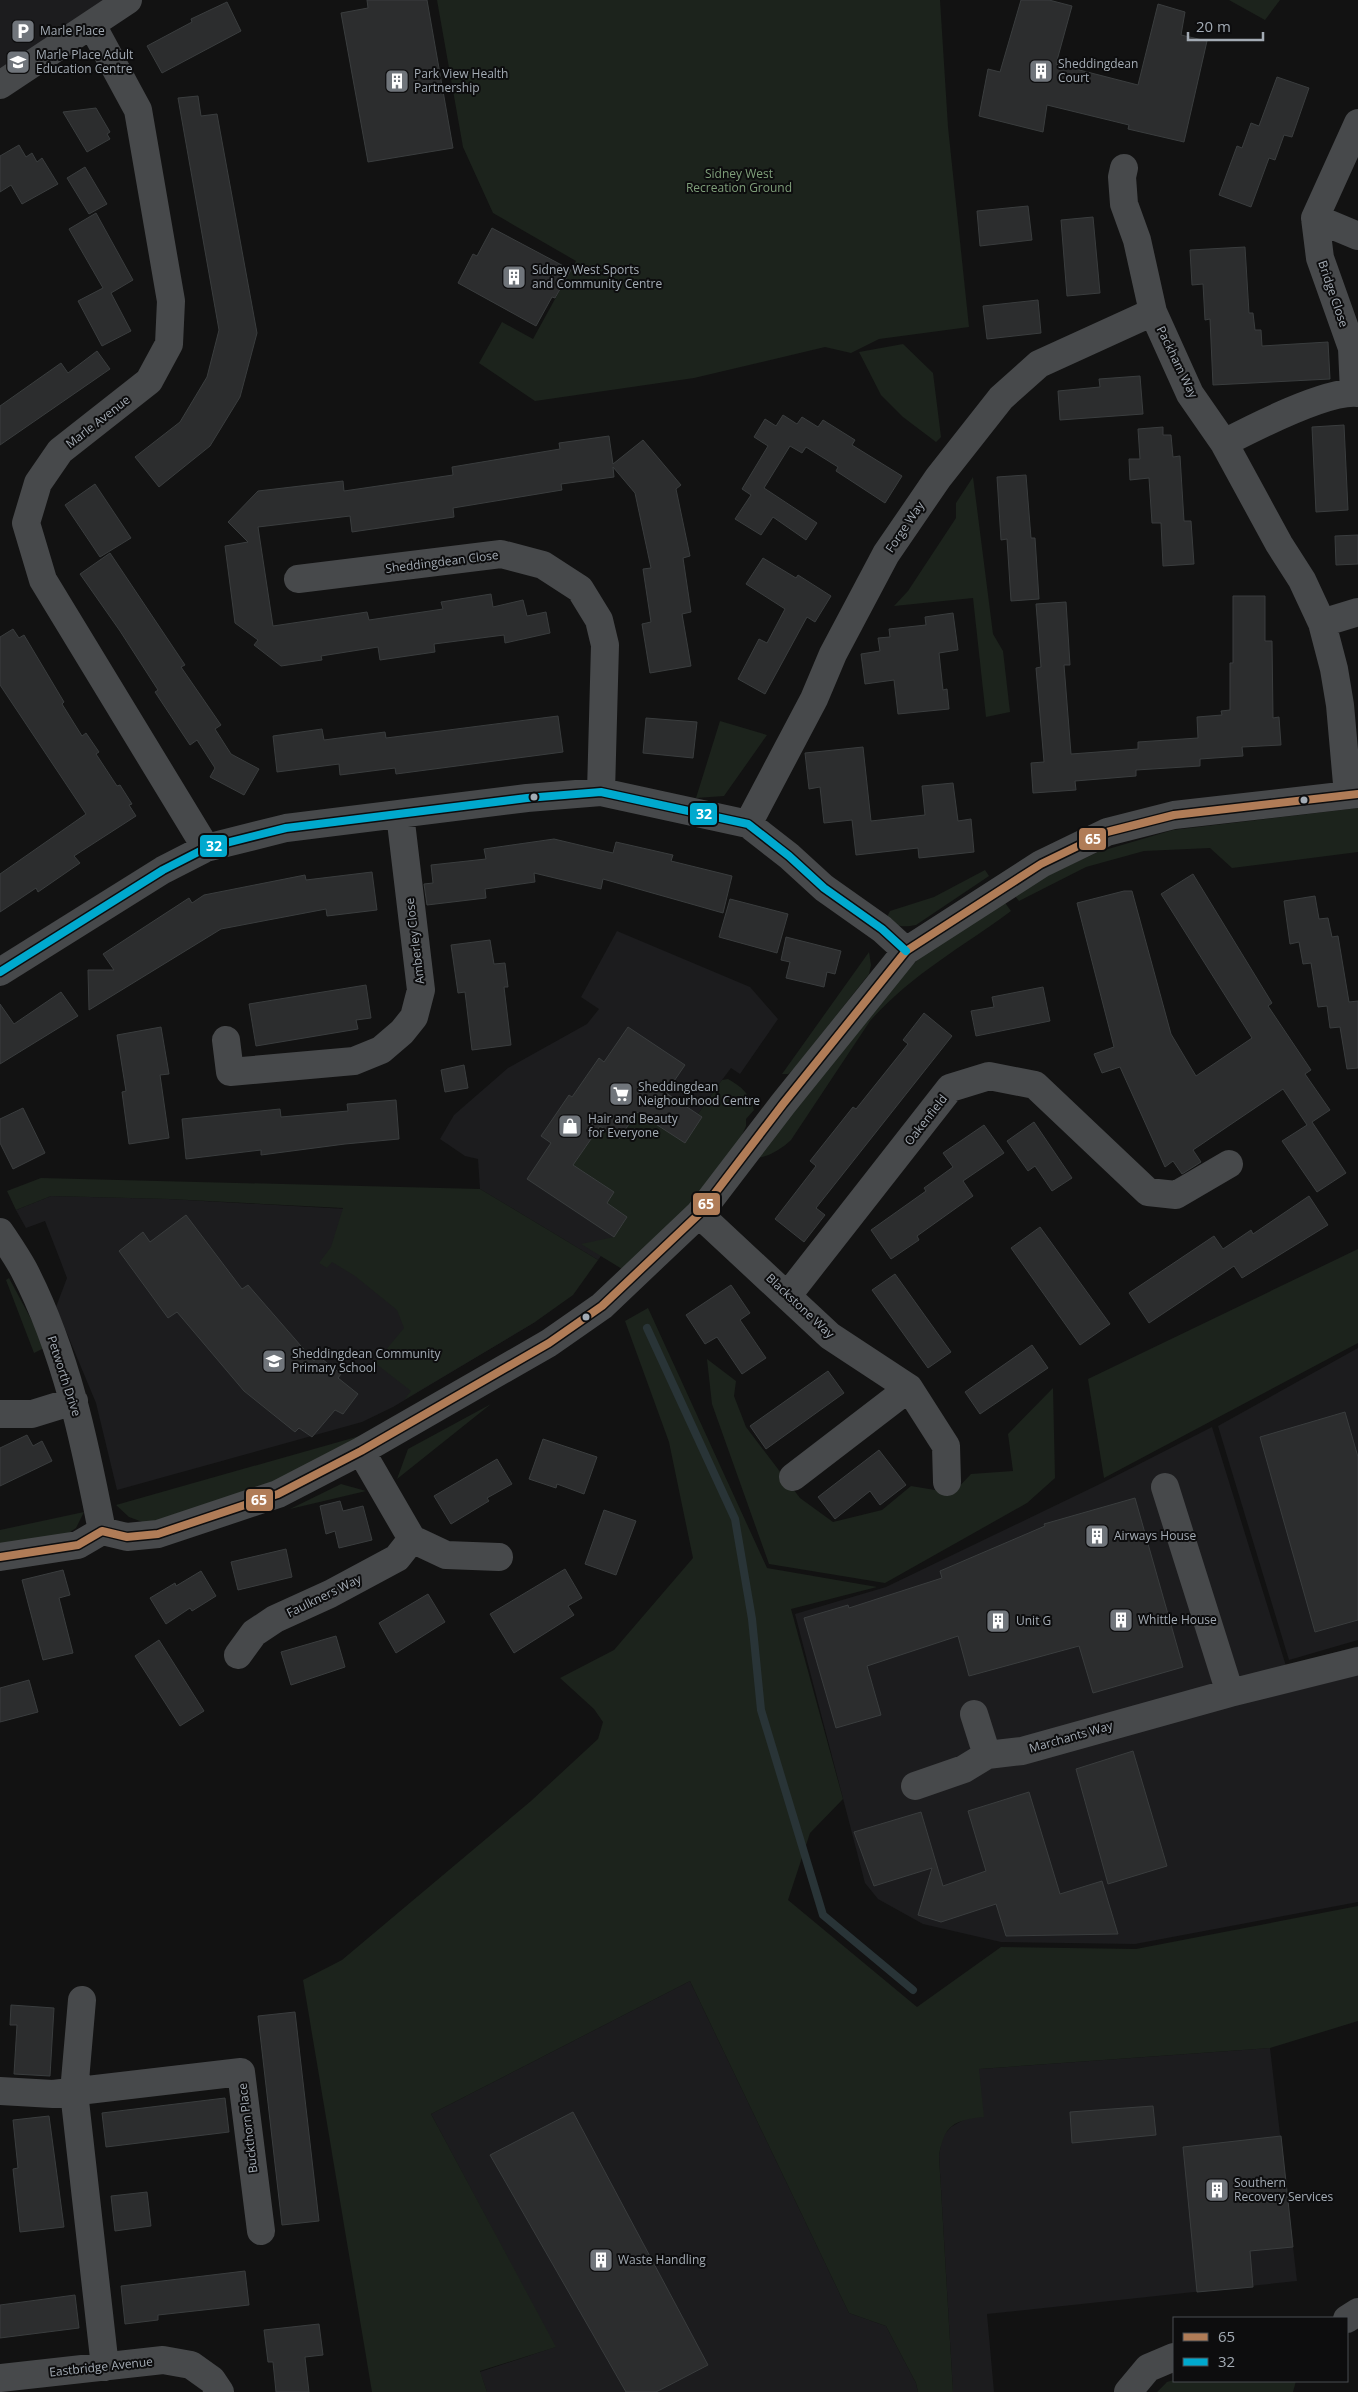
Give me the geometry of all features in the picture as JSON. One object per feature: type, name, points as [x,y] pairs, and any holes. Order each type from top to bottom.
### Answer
[{"type":"street","points":[[0,85],[128,0]]},
{"type":"street","name":"Marle Avenue","points":[[92,25],[138,110],[171,301],[168,344],[149,381],[60,451],[38,483],[26,523],[43,580],[206,848]]},
{"type":"street","points":[[1358,124],[1315,218],[1358,236]]},
{"type":"street","name":"Packham Way","points":[[1124,168],[1122,177],[1124,204],[1136,240],[1153,312],[1190,394],[1224,443],[1279,544],[1302,580],[1322,623],[1334,669],[1353,795]]},
{"type":"street","name":"Bridge Close","points":[[1224,443],[1265,422],[1330,397],[1356,393],[1352,348],[1320,258],[1315,218]]},
{"type":"street","name":"Forge Way","points":[[748,824],[814,699],[833,654],[886,554],[938,478],[1002,398],[1039,364],[1153,312]]},
{"type":"street","name":"Sheddingdean Close","points":[[298,580],[500,554],[544,565],[580,589],[599,620],[605,645],[601,792]]},
{"type":"street","points":[[1322,623],[1358,612]]},
{"type":"street","points":[[0,972],[163,870],[206,848],[286,828],[527,798],[601,792],[748,824],[789,856],[824,888],[882,929],[906,951]]},
{"type":"street","points":[[0,1558],[78,1545],[102,1531],[127,1537],[158,1534],[278,1494],[361,1451],[556,1338],[602,1306],[699,1214],[783,1104],[906,951],[1041,864],[1107,832],[1174,815],[1353,795]]},
{"type":"street","name":"Amberley Close","points":[[226,1040],[230,1072],[354,1061],[381,1050],[402,1032],[414,1016],[421,990],[400,814]]},
{"type":"street","name":"Oakenfield","points":[[788,1295],[950,1088],[989,1076],[1035,1085],[1148,1192],[1176,1195],[1230,1164]]},
{"type":"street","name":"Blackstone Way","points":[[699,1214],[830,1336],[909,1388],[946,1446],[946,1482]]},
{"type":"street","name":"Petworth Drive","points":[[0,1232],[24,1270],[56,1347],[74,1401],[102,1531]]},
{"type":"street","points":[[793,1477],[909,1388]]},
{"type":"street","points":[[0,1414],[32,1414],[74,1401]]},
{"type":"street","points":[[361,1451],[412,1539],[446,1555],[499,1557]]},
{"type":"street","points":[[1165,1488],[1230,1693]]},
{"type":"street","name":"Faulkners Way","points":[[238,1655],[254,1633],[275,1620],[330,1594],[397,1558],[412,1539]]},
{"type":"street","name":"Marchants Way","points":[[915,1786],[964,1769],[987,1755],[1022,1751],[1230,1693],[1358,1660]]},
{"type":"street","points":[[974,1714],[987,1755]]},
{"type":"street","points":[[82,2000],[74,2092],[105,2367]]},
{"type":"street","name":"Buckthorn Place","points":[[0,2091],[54,2094],[241,2072],[261,2231]]},
{"type":"street","points":[[1128,2392],[1148,2368],[1173,2358]]},
{"type":"street","name":"Eastbridge Avenue","points":[[0,2378],[163,2360],[190,2365],[212,2380],[220,2392]]},
{"type":"shaded area","name":"Marle Place Adult Education Centre","points":[[0,0],[128,0],[0,85]]},
{"type":"shaded area","points":[[617,931],[750,987],[778,1019],[740,1074],[731,1068],[716,1088],[698,1114],[703,1117],[598,1260],[480,1189],[478,1159],[465,1156],[440,1139],[454,1115],[508,1068],[587,1024],[599,1009],[581,997]]},
{"type":"shaded area","name":"Sheddingdean Community Primary School","points":[[51,1196],[169,1199],[472,1216],[535,1322],[393,1407],[362,1422],[117,1490],[96,1403],[56,1307],[67,1278],[45,1221],[26,1228],[16,1210]]},
{"type":"shaded area","points":[[1358,1348],[1358,1640],[1289,1660],[1218,1426]]},
{"type":"shaded area","points":[[1212,1427],[1286,1666],[1358,1646],[1358,1902],[1135,1944],[1001,1942],[923,1924],[878,1899],[865,1883],[795,1614],[886,1587],[1104,1482]]},
{"type":"shaded area","points":[[690,1981],[849,2313],[886,2326],[916,2383],[918,2392],[487,2392],[480,2372],[555,2347],[431,2114]]},
{"type":"shaded area","points":[[1270,2048],[1297,2281],[987,2314],[994,2392],[953,2392],[939,2156],[942,2137],[951,2127],[965,2119],[979,2069]]},
{"type":"green space","name":"Sidney West Recreation Ground","points":[[437,0],[940,0],[948,127],[969,327],[879,339],[851,353],[825,347],[694,378],[535,401],[479,363],[502,322],[533,339],[576,261],[493,213],[463,147]]},
{"type":"green space","points":[[1229,0],[1280,0],[1265,20]]},
{"type":"green space","points":[[903,344],[933,373],[941,437],[936,442],[903,417],[881,395],[859,352]]},
{"type":"green space","points":[[973,477],[993,634],[1003,651],[1010,712],[986,717],[973,598],[894,606],[908,591],[956,518],[956,503]]},
{"type":"green space","points":[[720,721],[767,735],[724,796],[696,798]]},
{"type":"green space","points":[[1358,808],[1358,852],[1232,868],[1210,848],[1144,851],[1086,867],[1019,901],[1012,892],[1098,852],[1173,830]]},
{"type":"green space","points":[[985,870],[989,876],[916,925],[900,926],[890,921],[887,917],[890,911],[934,897]]},
{"type":"green space","points":[[1003,900],[1011,911],[920,975],[886,1004],[870,1021],[791,1140],[776,1151],[758,1158],[792,1107],[907,970],[932,946]]},
{"type":"green space","points":[[869,952],[871,965],[869,974],[794,1069],[788,1074],[782,1074]]},
{"type":"green space","points":[[728,1079],[745,1092],[754,1110],[746,1119],[746,1126],[729,1164],[627,1272],[581,1244],[614,1237],[627,1217],[607,1203],[614,1192],[573,1165],[600,1126],[619,1139],[638,1111],[685,1143],[702,1117],[698,1114],[722,1080]]},
{"type":"green space","points":[[41,1178],[480,1189],[598,1260],[573,1295],[535,1322],[404,1400],[411,1391],[375,1363],[404,1328],[397,1310],[355,1276],[332,1262],[327,1268],[319,1263],[331,1247],[343,1208],[169,1199],[51,1196],[16,1210],[7,1191]]},
{"type":"green space","points":[[1358,1249],[1358,1343],[1104,1478],[1088,1379]]},
{"type":"green space","points":[[9,1278],[46,1347],[34,1353],[6,1280]]},
{"type":"green space","points":[[648,1308],[767,1568],[877,1587],[791,1609],[843,1799],[810,1833],[788,1900],[917,2007],[1001,1947],[1136,1949],[1358,1906],[1358,2021],[1270,2048],[979,2069],[984,2117],[965,2120],[952,2126],[944,2137],[939,2156],[953,2392],[918,2392],[916,2383],[886,2326],[849,2313],[690,1981],[431,2114],[556,2347],[480,2371],[487,2392],[372,2392],[303,1980],[342,1960],[531,1801],[598,1739],[603,1722],[594,1709],[560,1678],[614,1650],[693,1558],[669,1442],[625,1321]]},
{"type":"green space","points":[[707,1359],[736,1381],[734,1396],[746,1427],[800,1498],[833,1522],[882,1510],[911,1486],[953,1493],[971,1474],[1013,1471],[1008,1434],[1053,1388],[1055,1478],[1027,1503],[885,1583],[769,1564],[712,1404]]},
{"type":"green space","points":[[491,1404],[397,1479],[408,1449]]},
{"type":"green space","points":[[388,1428],[256,1491],[148,1524],[129,1517],[116,1505]]},
{"type":"green space","points":[[341,1484],[366,1491],[290,1509]]},
{"type":"green space","points":[[84,1512],[76,1528],[57,1541],[0,1546],[0,1530]]},
{"type":"green space","points":[[1173,2380],[1173,2382],[1296,2382],[1293,2392],[1157,2392],[1167,2382]]},
{"type":"building","name":"Park View Health Partnership","points":[[367,0],[427,0],[453,148],[368,162],[341,13],[368,8]]},
{"type":"building","name":"Sheddingdean Court","points":[[1021,0],[1049,0],[1072,6],[1056,64],[1138,85],[1158,4],[1185,12],[1181,35],[1207,41],[1184,142],[1128,129],[1129,125],[1047,105],[1043,132],[979,116],[988,69],[1000,72]]},
{"type":"building","points":[[227,2],[241,31],[162,73],[147,46],[192,22],[191,19]]},
{"type":"building","points":[[1277,77],[1309,88],[1292,137],[1284,135],[1275,160],[1269,158],[1251,207],[1219,195],[1237,146],[1242,148],[1251,123],[1259,126]]},
{"type":"building","points":[[198,96],[201,116],[217,114],[257,333],[240,397],[210,446],[159,487],[135,457],[180,422],[207,377],[219,330],[178,98]]},
{"type":"building","points":[[96,108],[110,132],[107,134],[110,139],[87,152],[63,112]]},
{"type":"building","points":[[19,145],[26,157],[32,153],[37,162],[42,158],[58,184],[22,204],[11,185],[0,192],[0,156]]},
{"type":"building","points":[[85,167],[107,204],[89,214],[67,178]]},
{"type":"building","points":[[1028,206],[1032,240],[980,246],[977,211]]},
{"type":"building","points":[[96,213],[133,280],[111,293],[131,331],[102,346],[78,301],[103,288],[69,229]]},
{"type":"building","points":[[1093,217],[1100,293],[1067,296],[1061,220]]},
{"type":"building","name":"Sidney West Sports and Community Centre","points":[[492,228],[571,270],[555,298],[552,297],[536,326],[458,283],[473,254],[477,256]]},
{"type":"building","points":[[1245,247],[1249,313],[1253,313],[1255,330],[1261,330],[1262,346],[1328,342],[1330,379],[1213,385],[1210,319],[1205,320],[1203,284],[1192,285],[1190,250]]},
{"type":"building","points":[[1038,300],[1041,333],[987,339],[983,306]]},
{"type":"building","points":[[97,351],[110,369],[0,445],[0,406],[61,363],[68,373]]},
{"type":"building","points":[[1140,376],[1143,414],[1060,420],[1058,391],[1100,387],[1099,379]]},
{"type":"building","points":[[783,415],[797,424],[802,417],[818,427],[823,420],[855,440],[852,445],[902,476],[885,503],[836,471],[838,467],[806,447],[802,453],[790,446],[764,488],[817,523],[806,540],[773,517],[761,535],[735,519],[751,495],[742,489],[768,446],[754,437],[765,419],[776,426]]},
{"type":"building","points":[[1344,425],[1348,510],[1316,512],[1312,427]]},
{"type":"building","points":[[1163,427],[1163,435],[1171,435],[1173,457],[1180,456],[1184,521],[1191,521],[1194,564],[1163,566],[1161,523],[1152,523],[1149,478],[1130,480],[1129,459],[1140,459],[1138,429]]},
{"type":"building","points":[[609,436],[613,464],[643,440],[681,485],[676,489],[690,556],[683,558],[691,612],[682,614],[691,666],[650,673],[642,624],[651,622],[643,569],[651,568],[635,493],[613,467],[614,477],[561,484],[562,490],[453,508],[454,517],[352,532],[350,516],[258,527],[273,626],[367,612],[369,620],[443,609],[441,602],[491,594],[493,607],[523,600],[527,616],[546,612],[550,633],[505,643],[504,635],[434,644],[435,652],[380,660],[378,647],[321,656],[322,660],[281,666],[254,645],[258,640],[235,623],[225,546],[248,542],[228,522],[258,491],[343,481],[344,491],[453,475],[452,467],[560,449],[559,443]]},
{"type":"building","points":[[1026,475],[1031,538],[1035,538],[1039,599],[1011,601],[1007,539],[1001,540],[997,477]]},
{"type":"building","points":[[95,484],[131,538],[100,557],[65,505]]},
{"type":"building","points":[[1358,535],[1358,564],[1336,565],[1335,536]]},
{"type":"building","points":[[110,553],[185,665],[181,667],[221,725],[215,729],[231,754],[259,769],[244,795],[210,777],[215,768],[197,740],[190,745],[155,692],[158,690],[80,574]]},
{"type":"building","points":[[763,558],[796,578],[798,575],[831,596],[815,622],[807,617],[765,694],[738,679],[759,639],[767,643],[785,609],[746,584]]},
{"type":"building","points":[[1233,596],[1265,596],[1265,641],[1272,641],[1273,718],[1279,717],[1281,745],[1242,747],[1243,756],[1200,759],[1200,766],[1136,770],[1136,776],[1075,781],[1076,790],[1033,793],[1031,763],[1044,762],[1036,668],[1041,667],[1036,604],[1066,602],[1070,665],[1064,665],[1071,754],[1138,749],[1138,742],[1198,738],[1197,717],[1222,715],[1221,711],[1230,710],[1230,663],[1233,663]]},
{"type":"building","points":[[953,613],[958,650],[939,653],[943,690],[947,689],[949,709],[898,714],[894,680],[865,684],[861,654],[880,651],[878,638],[890,637],[889,629],[926,625],[925,617]]},
{"type":"building","points":[[13,629],[19,638],[24,635],[64,702],[62,704],[82,736],[86,733],[99,752],[96,754],[117,786],[120,785],[132,804],[129,805],[136,816],[74,856],[80,863],[38,892],[36,888],[0,912],[0,874],[86,814],[0,685],[0,637]]},
{"type":"building","points":[[558,716],[563,752],[396,774],[395,768],[340,775],[339,764],[277,772],[273,736],[322,729],[324,740],[385,732],[386,738]]},
{"type":"building","points":[[646,718],[697,722],[693,758],[643,753]]},
{"type":"building","points":[[863,747],[871,821],[925,815],[922,786],[953,783],[958,821],[971,819],[974,852],[919,858],[918,848],[856,855],[852,820],[824,823],[820,787],[809,789],[805,753]]},
{"type":"building","points":[[554,839],[613,853],[616,842],[673,855],[671,861],[732,876],[723,913],[603,879],[601,889],[534,873],[535,882],[485,889],[486,898],[427,905],[424,884],[433,883],[431,865],[486,859],[484,849]]},
{"type":"building","points":[[372,872],[377,910],[327,916],[326,909],[221,929],[89,1010],[88,970],[114,970],[103,954],[189,898],[192,903],[204,895],[305,875],[306,880]]},
{"type":"building","points":[[1193,874],[1272,1003],[1268,1006],[1311,1070],[1305,1074],[1330,1110],[1312,1122],[1346,1173],[1317,1192],[1282,1141],[1307,1125],[1283,1089],[1193,1150],[1201,1162],[1182,1174],[1173,1161],[1165,1167],[1120,1067],[1102,1073],[1094,1054],[1114,1047],[1077,903],[1124,891],[1132,891],[1171,1034],[1196,1076],[1252,1038],[1161,894]]},
{"type":"building","points":[[1315,896],[1319,919],[1328,918],[1332,937],[1338,936],[1349,1002],[1358,1001],[1358,1068],[1347,1069],[1340,1027],[1330,1028],[1327,1006],[1318,1007],[1311,963],[1303,964],[1299,942],[1290,944],[1284,901]]},
{"type":"building","points":[[730,899],[788,914],[777,953],[719,937]]},
{"type":"building","points":[[786,937],[841,951],[835,974],[827,972],[824,987],[786,978],[790,962],[781,960]]},
{"type":"building","points":[[490,940],[494,964],[505,963],[508,987],[504,987],[511,1045],[472,1050],[465,992],[458,993],[451,945]]},
{"type":"building","points":[[366,985],[371,1018],[356,1020],[358,1029],[256,1046],[249,1004]]},
{"type":"building","points":[[1043,987],[1050,1021],[976,1036],[971,1011],[994,1007],[992,997]]},
{"type":"building","points":[[61,992],[78,1016],[0,1064],[0,1004],[14,1024]]},
{"type":"building","points":[[924,1013],[952,1036],[816,1208],[825,1215],[804,1242],[775,1219],[816,1166],[810,1161],[853,1107],[856,1109],[908,1044],[903,1040]]},
{"type":"building","points":[[161,1027],[169,1074],[160,1075],[169,1138],[129,1144],[122,1092],[126,1091],[117,1035]]},
{"type":"building","name":"Sheddingdean Neighourhood Centre","points":[[628,1027],[685,1065],[666,1093],[702,1117],[685,1143],[637,1112],[619,1139],[600,1126],[573,1165],[614,1192],[607,1203],[627,1217],[614,1237],[527,1179],[551,1143],[541,1136],[569,1095],[572,1097],[599,1058],[604,1062]]},
{"type":"building","points":[[464,1065],[468,1088],[445,1092],[441,1070]]},
{"type":"building","points":[[396,1100],[399,1139],[261,1155],[261,1150],[186,1159],[182,1119],[280,1109],[281,1117],[348,1111],[347,1104]]},
{"type":"building","points":[[23,1108],[45,1153],[13,1169],[0,1143],[0,1119]]},
{"type":"building","points":[[1034,1122],[1072,1178],[1052,1191],[1035,1166],[1028,1171],[1007,1141]]},
{"type":"building","points":[[984,1125],[1004,1153],[963,1181],[973,1196],[917,1236],[919,1240],[891,1259],[871,1230],[926,1191],[924,1188],[953,1167],[943,1153]]},
{"type":"building","points":[[1309,1196],[1328,1225],[1242,1278],[1234,1266],[1149,1323],[1129,1293],[1214,1236],[1223,1249],[1251,1230],[1253,1234]]},
{"type":"building","points":[[186,1215],[242,1289],[248,1285],[314,1361],[318,1356],[341,1374],[338,1378],[358,1394],[343,1414],[335,1410],[312,1437],[299,1428],[295,1432],[244,1391],[177,1312],[168,1318],[119,1251],[143,1232],[150,1242]]},
{"type":"building","points":[[1040,1227],[1110,1324],[1080,1345],[1011,1248]]},
{"type":"building","points":[[895,1274],[951,1352],[928,1368],[872,1290]]},
{"type":"building","points":[[731,1285],[750,1313],[740,1320],[766,1358],[742,1374],[717,1337],[705,1344],[686,1315]]},
{"type":"building","points":[[1032,1345],[1048,1368],[980,1414],[965,1392]]},
{"type":"building","points":[[828,1371],[844,1393],[766,1449],[750,1426]]},
{"type":"building","points":[[1345,1412],[1358,1457],[1358,1620],[1315,1632],[1260,1437]]},
{"type":"building","points":[[27,1435],[33,1446],[42,1441],[52,1461],[0,1486],[0,1448]]},
{"type":"building","points":[[543,1439],[597,1457],[584,1494],[557,1484],[556,1488],[529,1479]]},
{"type":"building","points":[[879,1450],[906,1485],[880,1505],[870,1491],[835,1519],[818,1497]]},
{"type":"building","points":[[497,1459],[512,1484],[487,1498],[489,1501],[451,1524],[434,1496]]},
{"type":"building","points":[[1135,1498],[1183,1667],[1093,1693],[1079,1646],[969,1676],[958,1636],[867,1666],[881,1715],[836,1728],[804,1618],[848,1605],[849,1608],[942,1578],[940,1571],[1045,1526],[1044,1524]]},
{"type":"building","points":[[340,1501],[343,1511],[363,1506],[372,1540],[339,1548],[335,1531],[326,1534],[320,1506]]},
{"type":"building","points":[[604,1510],[636,1521],[616,1575],[585,1564]]},
{"type":"building","points":[[286,1549],[292,1577],[238,1590],[231,1562]]},
{"type":"building","points":[[565,1569],[582,1598],[568,1606],[574,1615],[514,1653],[490,1614]]},
{"type":"building","points":[[63,1570],[70,1595],[59,1598],[73,1653],[43,1660],[22,1580]]},
{"type":"building","points":[[201,1571],[216,1596],[192,1611],[190,1608],[166,1624],[150,1598],[175,1583],[176,1586]]},
{"type":"building","points":[[428,1594],[445,1622],[396,1653],[379,1623]]},
{"type":"building","points":[[336,1636],[345,1667],[291,1685],[281,1652]]},
{"type":"building","points":[[159,1640],[204,1711],[180,1726],[135,1656]]},
{"type":"building","points":[[29,1680],[38,1712],[0,1722],[0,1688]]},
{"type":"building","points":[[1133,1751],[1167,1866],[1108,1884],[1076,1769]]},
{"type":"building","points":[[1029,1792],[1060,1894],[1102,1881],[1118,1934],[1006,1936],[996,1904],[941,1922],[918,1915],[932,1868],[874,1886],[854,1832],[921,1812],[943,1886],[986,1871],[968,1811]]},
{"type":"building","points":[[11,2005],[54,2008],[50,2076],[14,2074],[17,2025],[10,2025]]},
{"type":"building","points":[[295,2012],[319,2221],[282,2225],[258,2016]]},
{"type":"building","points":[[225,2098],[229,2132],[106,2147],[102,2113]]},
{"type":"building","points":[[1153,2106],[1156,2135],[1072,2143],[1070,2112]]},
{"type":"building","name":"Waste Handling","points":[[573,2112],[708,2365],[656,2392],[626,2392],[490,2155]]},
{"type":"building","points":[[49,2116],[64,2227],[20,2232],[13,2169],[18,2168],[13,2120]]},
{"type":"building","name":"Southern Recovery Services","points":[[1281,2136],[1293,2247],[1250,2251],[1253,2287],[1197,2292],[1183,2147]]},
{"type":"building","points":[[147,2192],[151,2226],[115,2231],[111,2196]]},
{"type":"building","points":[[245,2271],[249,2305],[158,2315],[158,2320],[125,2324],[121,2286]]},
{"type":"building","points":[[75,2295],[79,2328],[0,2338],[0,2305]]},
{"type":"building","points":[[319,2324],[323,2355],[305,2357],[309,2392],[276,2392],[273,2362],[268,2362],[264,2330]]},
{"type":"waterway","points":[[647,1328],[735,1519],[752,1619],[761,1710],[823,1915],[913,1990]]},
{"type":"transit line","name":"32","points":[[0,972],[163,870],[206,848],[286,828],[527,798],[601,792],[748,824],[789,856],[824,888],[882,929],[906,951]]},
{"type":"transit line","name":"65","points":[[0,1557],[78,1545],[102,1531],[127,1537],[158,1534],[278,1494],[361,1451],[549,1343],[602,1306],[699,1214],[783,1104],[906,951],[1041,864],[1107,832],[1174,815],[1358,794]]},
{"type":"place","name":"Marle Place","points":[[23,31]]},
{"type":"place","name":"Marle Place Adult Education Centre","points":[[18,62]]},
{"type":"place","name":"Sheddingdean Court","points":[[1041,71]]},
{"type":"place","name":"Park View Health Partnership","points":[[397,81]]},
{"type":"place","name":"Sidney West Sports and Community Centre","points":[[514,277]]},
{"type":"place","name":"Sheddingdean Neighourhood Centre","points":[[621,1094]]},
{"type":"place","name":"Hair and Beauty for Everyone","points":[[570,1126]]},
{"type":"place","name":"Sheddingdean Community Primary School","points":[[274,1361]]},
{"type":"place","name":"Airways House","points":[[1097,1536]]},
{"type":"place","name":"Whittle House","points":[[1121,1620]]},
{"type":"place","name":"Unit G","points":[[998,1621]]},
{"type":"place","name":"Southern Recovery Services","points":[[1217,2190]]},
{"type":"place","name":"Waste Handling","points":[[601,2260]]}]
